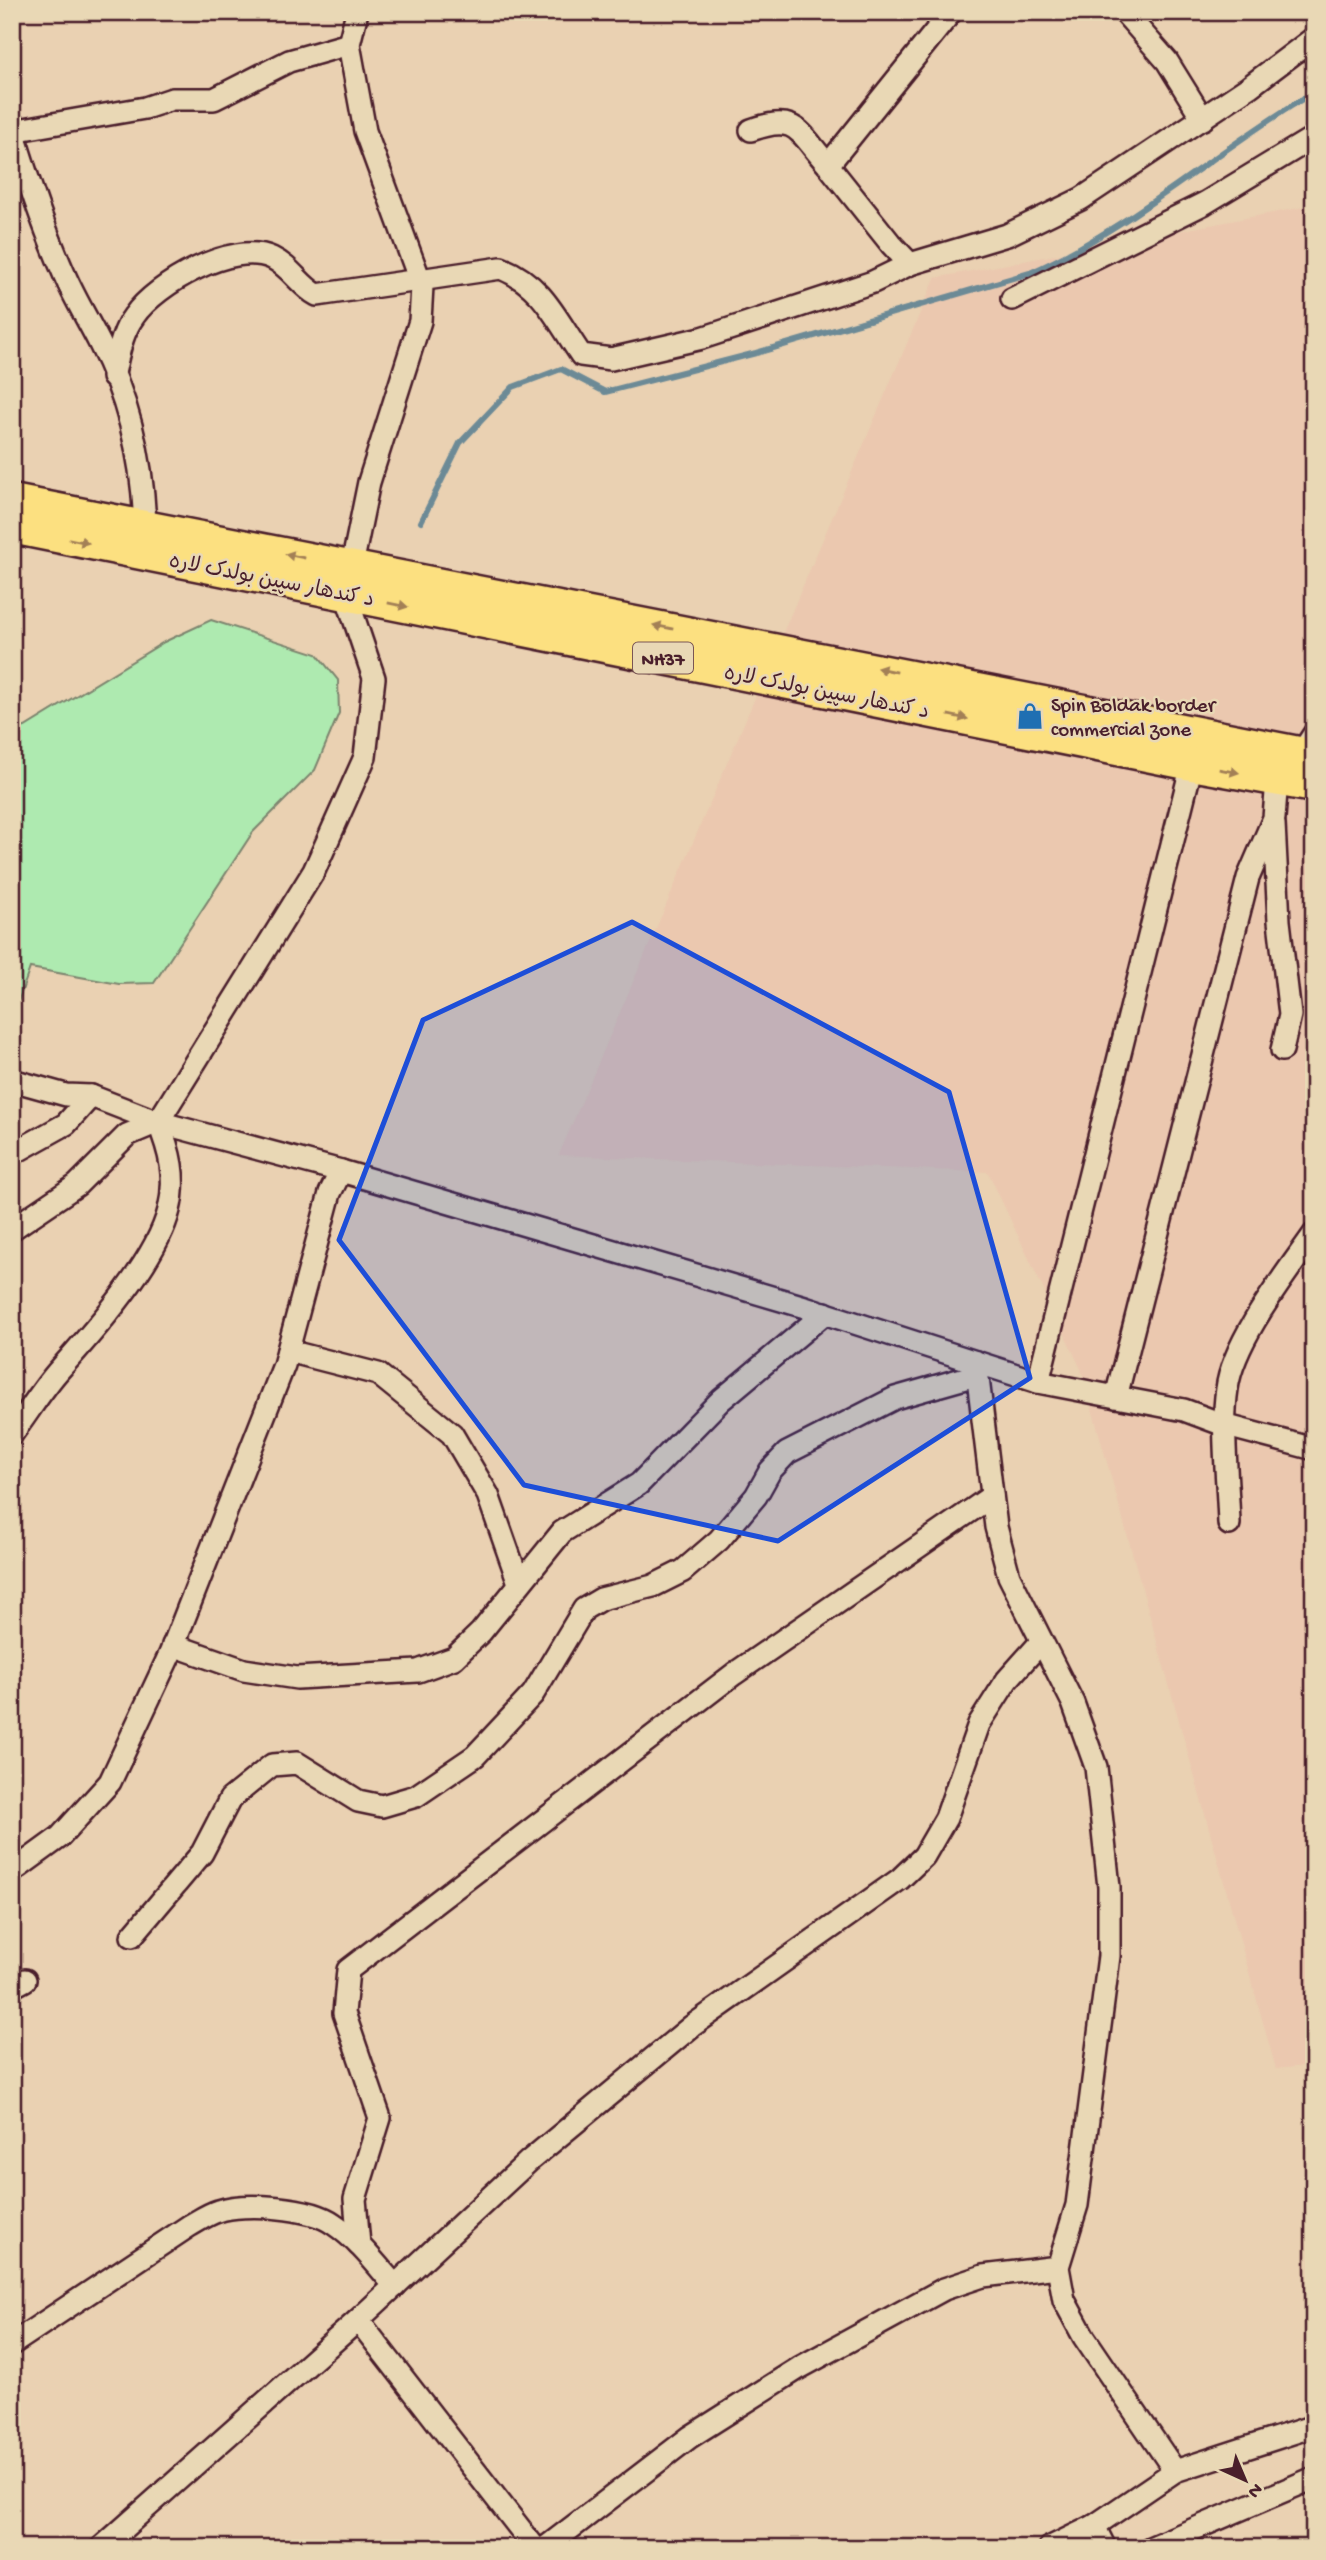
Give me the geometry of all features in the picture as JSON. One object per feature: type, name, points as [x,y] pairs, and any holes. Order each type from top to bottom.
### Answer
[{"type":"highway","name":"د کندهار سپین بولدک لاره","points":[[12,501],[145,527],[348,581],[1192,764],[1292,782]]},
{"type":"highway","name":"د کندهار سپین بولدک لاره","points":[[12,527],[348,581],[1309,748]]},
{"type":"street","points":[[12,1229],[77,1185],[127,1135],[158,1122],[314,871],[365,757],[374,678],[348,581],[383,430],[421,321],[423,298],[420,282],[365,131],[349,44],[357,12]]},
{"type":"street","points":[[828,165],[951,12]]},
{"type":"street","points":[[1124,12],[1167,61],[1203,119]]},
{"type":"street","points":[[113,377],[125,331],[144,303],[178,280],[220,258],[256,254],[271,257],[287,267],[307,290],[317,295],[501,268],[523,277],[544,298],[581,355],[611,359],[702,338],[873,282],[911,264],[1007,235],[1068,205],[1203,119],[1314,38]]},
{"type":"street","points":[[145,527],[139,456],[113,377],[40,218],[13,131],[145,108],[172,99],[214,99],[289,61],[349,44]]},
{"type":"street","points":[[751,130],[775,121],[791,125],[911,264]]},
{"type":"street","points":[[1012,299],[1205,203],[1314,137]]},
{"type":"street","points":[[1116,1397],[1248,878],[1309,748]]},
{"type":"street","points":[[1038,1382],[1192,764]]},
{"type":"street","points":[[1274,818],[1279,920],[1290,1015],[1282,1050]]},
{"type":"street","points":[[12,1080],[66,1095],[91,1096],[158,1122],[341,1171],[825,1313],[976,1368],[1184,1410],[1227,1426],[1314,1449]]},
{"type":"street","points":[[12,1154],[66,1125],[91,1096]]},
{"type":"street","points":[[12,1434],[59,1370],[106,1318],[163,1227],[171,1196],[172,1154],[158,1122]]},
{"type":"street","points":[[12,1872],[61,1837],[110,1782],[173,1645],[288,1351],[330,1193],[341,1171]]},
{"type":"street","points":[[1229,1524],[1226,1391],[1232,1364],[1282,1280],[1314,1234]]},
{"type":"street","points":[[173,1645],[244,1670],[297,1678],[418,1671],[454,1658],[481,1632],[562,1532],[639,1484],[721,1400],[825,1313]]},
{"type":"street","points":[[288,1351],[378,1374],[452,1434],[488,1495],[519,1583]]},
{"type":"street","points":[[976,1368],[982,1390],[996,1527],[1009,1576],[1073,1703],[1096,1767],[1109,1887],[1109,1956],[1077,2205],[1058,2267],[1064,2300],[1084,2337],[1175,2471]]},
{"type":"street","points":[[132,1936],[202,1853],[230,1799],[272,1765],[297,1763],[358,1801],[382,1807],[416,1796],[475,1756],[533,1694],[584,1609],[601,1599],[653,1586],[683,1571],[719,1540],[756,1496],[770,1471],[787,1453],[895,1398],[976,1368]]},
{"type":"street","points":[[359,2245],[355,2199],[380,2118],[344,2013],[348,1970],[734,1674],[992,1496]]},
{"type":"street","points":[[102,2548],[359,2320],[529,2161],[692,2026],[900,1879],[924,1856],[946,1818],[979,1724],[1007,1680],[1041,1642]]},
{"type":"street","points":[[12,2344],[188,2226],[219,2210],[258,2207],[305,2212],[333,2222],[359,2245],[395,2286]]},
{"type":"street","points":[[545,2548],[690,2437],[799,2368],[944,2289],[983,2276],[1058,2267]]},
{"type":"street","points":[[359,2320],[535,2548]]},
{"type":"street","points":[[1049,2548],[1094,2525],[1175,2471],[1314,2426]]},
{"type":"street","points":[[1150,2548],[1314,2478]]},
{"type":"street","points":[[1094,2525],[1105,2548]]},
{"type":"highlighted area","points":[[632,922],[949,1092],[1030,1378],[778,1541],[524,1485],[339,1240],[423,1020]]},
{"type":"shaded area","name":"Spin Boldak border commercial zone","points":[[1314,205],[1314,2065],[1276,2069],[1081,1369],[988,1172],[559,1155],[935,278]]},
{"type":"green space","points":[[211,620],[317,654],[338,680],[339,713],[315,770],[253,832],[154,983],[119,984],[30,968],[12,1019],[12,730],[25,727],[164,642]]},
{"type":"waterway","points":[[421,522],[460,443],[513,387],[561,369],[605,392],[756,353],[1030,273],[1068,254],[1140,211],[1278,114],[1314,92]]},
{"type":"place","name":"Spin Boldak border commercial zone","points":[[1030,716]]}]
